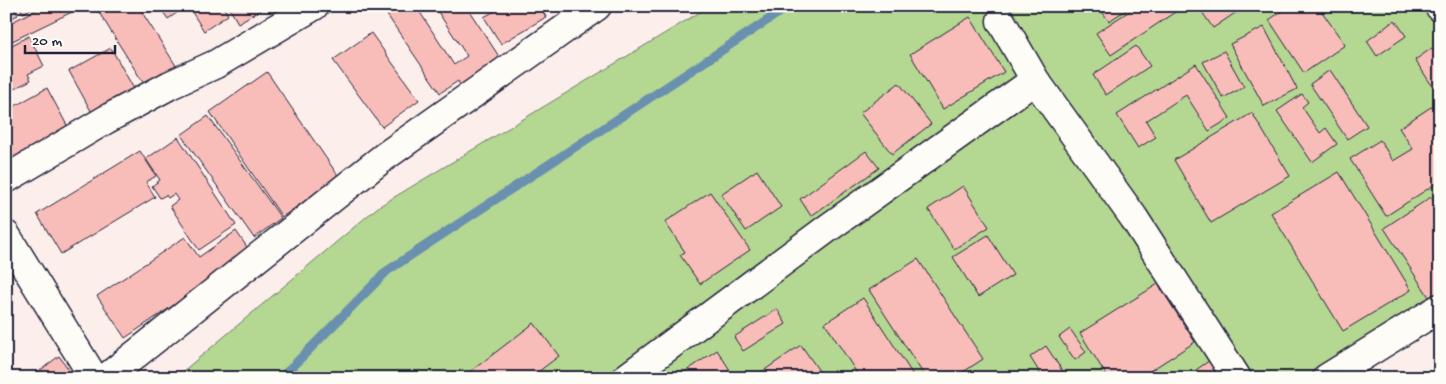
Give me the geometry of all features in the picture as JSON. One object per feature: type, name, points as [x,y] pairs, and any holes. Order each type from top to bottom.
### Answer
[{"type":"street","points":[[6,179],[107,119],[170,85],[216,64],[314,6]]},
{"type":"street","points":[[106,378],[384,157],[597,6]]},
{"type":"street","points":[[1001,20],[1035,80],[1134,218],[1237,378]]},
{"type":"street","points":[[626,378],[836,222],[1035,80]]},
{"type":"street","points":[[6,235],[94,378]]},
{"type":"street","points":[[1327,378],[1440,308]]},
{"type":"green space","points":[[710,6],[1440,6],[1440,300],[1323,378],[175,378],[378,207]]},
{"type":"building","points":[[6,6],[13,6],[18,15],[6,21]]},
{"type":"building","points":[[19,6],[37,6],[23,13]]},
{"type":"building","points":[[44,6],[77,6],[78,9],[6,44],[6,25]]},
{"type":"building","points":[[95,6],[138,6],[180,72],[149,92]]},
{"type":"building","points":[[159,6],[187,6],[168,19]]},
{"type":"building","points":[[188,6],[223,6],[228,15],[204,31]]},
{"type":"building","points":[[228,6],[267,6],[238,23]]},
{"type":"building","points":[[381,6],[416,6],[454,65],[467,56],[434,6],[466,6],[502,61],[461,88],[458,81],[440,93]]},
{"type":"building","points":[[498,6],[540,6],[546,17],[501,44],[484,17],[500,8]]},
{"type":"building","points":[[1098,6],[1132,6],[1109,21]]},
{"type":"building","points":[[1137,6],[1184,6],[1111,55],[1096,33]]},
{"type":"building","points":[[1198,6],[1239,6],[1241,9],[1213,28]]},
{"type":"building","points":[[1289,6],[1318,6],[1345,45],[1304,73],[1269,20]]},
{"type":"building","points":[[970,17],[1004,72],[943,109],[910,54]]},
{"type":"building","points":[[1395,20],[1406,36],[1377,56],[1367,41]]},
{"type":"building","points":[[1264,27],[1297,89],[1264,106],[1230,44]]},
{"type":"building","points":[[371,33],[419,100],[382,127],[333,60]]},
{"type":"building","points":[[29,36],[44,66],[28,74],[31,80],[6,93],[6,48]]},
{"type":"building","points":[[1136,46],[1150,66],[1106,95],[1093,75]]},
{"type":"building","points":[[111,48],[138,96],[96,120],[69,71]]},
{"type":"building","points":[[1432,48],[1440,60],[1440,83],[1433,87],[1415,60]]},
{"type":"building","points":[[1224,51],[1244,87],[1223,98],[1203,62]]},
{"type":"building","points":[[1196,64],[1230,118],[1209,131],[1186,95],[1146,121],[1156,137],[1138,148],[1117,115]]},
{"type":"building","points":[[1330,70],[1367,126],[1347,139],[1310,84]]},
{"type":"building","points":[[267,72],[339,177],[282,217],[210,112]]},
{"type":"building","points":[[899,83],[931,124],[892,154],[860,113]]},
{"type":"building","points":[[47,88],[71,133],[11,166],[6,157],[6,111]]},
{"type":"building","points":[[1302,94],[1308,102],[1302,107],[1320,133],[1326,128],[1337,144],[1312,162],[1277,111]]},
{"type":"building","points":[[1440,101],[1440,181],[1386,216],[1350,159],[1380,140],[1393,161],[1413,149],[1399,128]]},
{"type":"building","points":[[1252,113],[1290,176],[1211,223],[1174,160]]},
{"type":"building","points":[[208,116],[281,218],[254,238],[181,135]]},
{"type":"building","points":[[178,137],[236,225],[199,250],[170,206],[178,200],[174,194],[168,198],[166,195],[160,198],[152,186],[160,180],[146,159]]},
{"type":"building","points":[[140,151],[156,176],[146,182],[155,197],[61,254],[37,214]]},
{"type":"building","points":[[866,151],[879,168],[811,216],[800,199]]},
{"type":"building","points":[[757,170],[781,207],[746,231],[721,194]]},
{"type":"building","points":[[1339,172],[1411,290],[1343,331],[1271,213]]},
{"type":"building","points":[[963,186],[989,227],[954,249],[928,209]]},
{"type":"building","points":[[710,192],[750,250],[700,284],[680,255],[685,252],[665,222]]},
{"type":"building","points":[[1431,197],[1440,210],[1440,291],[1429,297],[1384,228]]},
{"type":"building","points":[[236,231],[251,253],[125,338],[97,296],[185,237],[199,257]]},
{"type":"building","points":[[988,235],[1013,275],[978,297],[953,257]]},
{"type":"building","points":[[918,259],[983,359],[954,378],[926,378],[869,290]]},
{"type":"building","points":[[1158,284],[1195,342],[1139,378],[1108,378],[1080,333]]},
{"type":"building","points":[[863,298],[915,378],[860,378],[825,323]]},
{"type":"building","points":[[777,309],[786,324],[743,351],[734,337]]},
{"type":"building","points":[[534,323],[559,356],[530,378],[462,378]]},
{"type":"building","points":[[1070,329],[1086,352],[1075,360],[1059,337]]},
{"type":"building","points":[[801,345],[824,378],[753,378]]},
{"type":"building","points":[[1046,346],[1067,378],[1043,378],[1030,357]]},
{"type":"building","points":[[717,350],[730,370],[718,378],[676,378]]},
{"type":"building","points":[[59,356],[75,378],[30,378]]},
{"type":"building","points":[[1213,358],[1227,378],[1201,378],[1196,370]]},
{"type":"waterway","points":[[281,378],[387,271],[789,6]]}]
